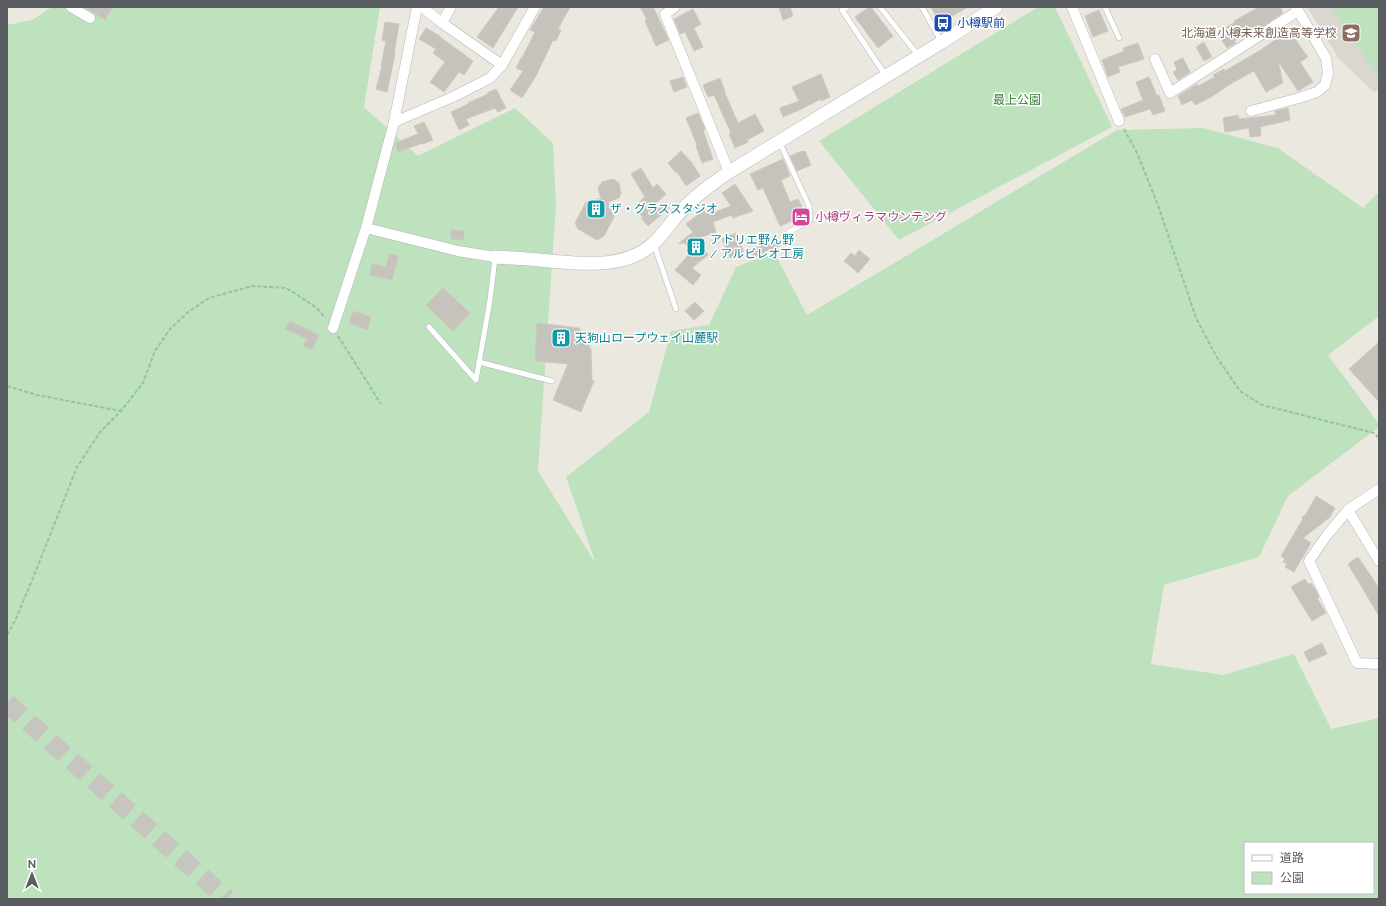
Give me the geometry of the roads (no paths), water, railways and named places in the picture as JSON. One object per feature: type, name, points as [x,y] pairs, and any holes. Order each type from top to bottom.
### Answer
[{"type":"street","points":[[72,7],[90,18]]},
{"type":"street","points":[[333,328],[366,228],[394,122],[417,7]]},
{"type":"street","points":[[422,7],[442,23],[502,65]]},
{"type":"street","points":[[442,23],[451,7]]},
{"type":"street","points":[[394,122],[453,97],[490,78],[502,65],[535,7]]},
{"type":"street","points":[[675,7],[665,14],[729,172]]},
{"type":"street","points":[[1072,7],[1119,121]]},
{"type":"street","points":[[366,228],[458,251],[495,257],[585,264],[606,263],[626,259],[641,252],[654,243],[684,207],[705,188],[779,141],[942,42],[989,9]]},
{"type":"street","points":[[1155,59],[1170,93],[1297,9],[1326,58],[1328,73],[1325,85],[1317,92],[1251,111]]},
{"type":"street","points":[[1379,489],[1348,510],[1327,535],[1309,561],[1357,663],[1379,664]]},
{"type":"street","points":[[1348,510],[1379,561]]},
{"type":"lane","points":[[847,7],[842,10],[886,76]]},
{"type":"lane","points":[[880,7],[919,56]]},
{"type":"lane","points":[[922,7],[942,42]]},
{"type":"lane","points":[[1105,7],[1119,38]]},
{"type":"lane","points":[[779,141],[809,206],[810,220],[789,232]]},
{"type":"lane","points":[[654,243],[676,309]]},
{"type":"lane","points":[[429,327],[476,380],[490,300],[495,257]]},
{"type":"lane","points":[[479,362],[552,381]]},
{"type":"tunnel","points":[[7,703],[227,899]]},
{"type":"place","name":"小樽駅前","points":[[943,23]]},
{"type":"place","name":"北海道小樽未来創造高等学校","points":[[1351,33]]},
{"type":"place","name":"ザ・グラススタジオ","points":[[596,209]]},
{"type":"place","name":"小樽ヴィラマウンテング","points":[[801,217]]},
{"type":"place","name":"アトリエ野ん野 / アルビレオ工房","points":[[696,247]]},
{"type":"place","name":"天狗山ロープウェイ山麓駅","points":[[561,338]]},
{"type":"park label","name":"最上公園","points":[[1017,100]]}]
